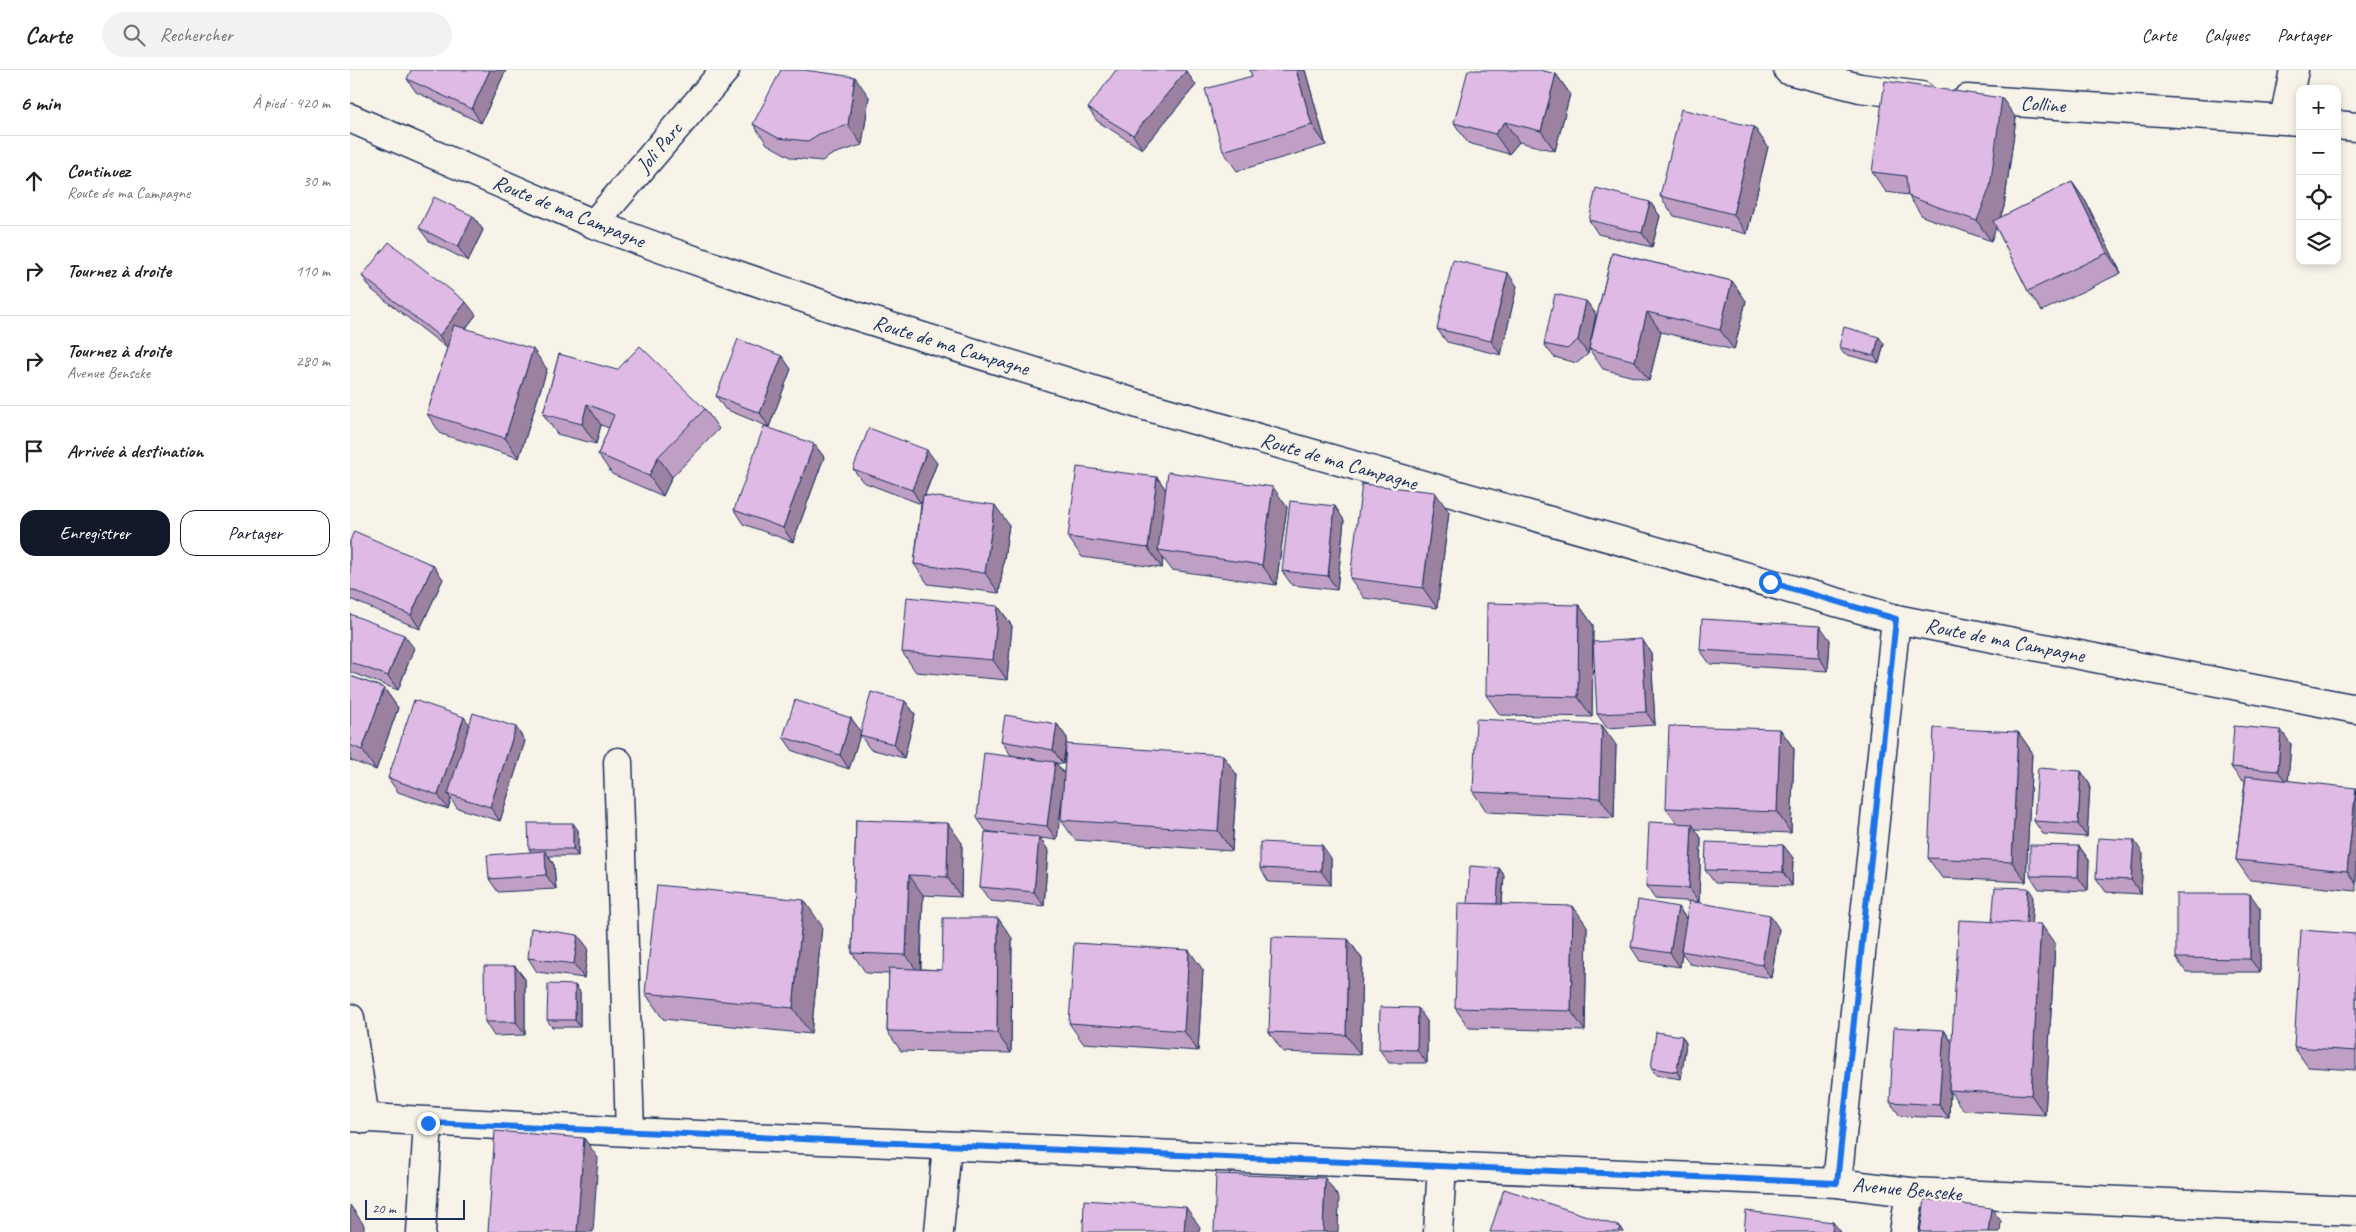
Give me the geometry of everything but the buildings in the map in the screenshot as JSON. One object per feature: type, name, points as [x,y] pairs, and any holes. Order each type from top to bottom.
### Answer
[{"type":"street","name":"Joli Parc","points":[[594,224],[725,70]]},
{"type":"street","name":"Colline","points":[[1788,70],[1860,88],[1911,96],[2292,120]]},
{"type":"street","points":[[2292,120],[2294,70]]},
{"type":"street","name":"Route de ma Campagne","points":[[350,118],[594,224],[852,315],[1138,404],[1896,619],[2356,709]]},
{"type":"street","points":[[2341,125],[2356,127]]},
{"type":"street","points":[[1837,1183],[1896,619]]},
{"type":"street","points":[[618,762],[630,1132]]},
{"type":"street","points":[[350,1018],[357,1118]]},
{"type":"street","name":"Avenue Benseke","points":[[357,1118],[428,1123],[947,1146],[1837,1183],[1910,1192],[2356,1211]]},
{"type":"street","points":[[421,1232],[428,1123]]},
{"type":"street","points":[[939,1232],[947,1146]]},
{"type":"street","points":[[1438,1232],[1442,1166]]},
{"type":"street","points":[[1904,1232],[1910,1192]]},
{"type":"route","points":[[428,1123],[1837,1183],[1896,619],[1770,582]]}]
